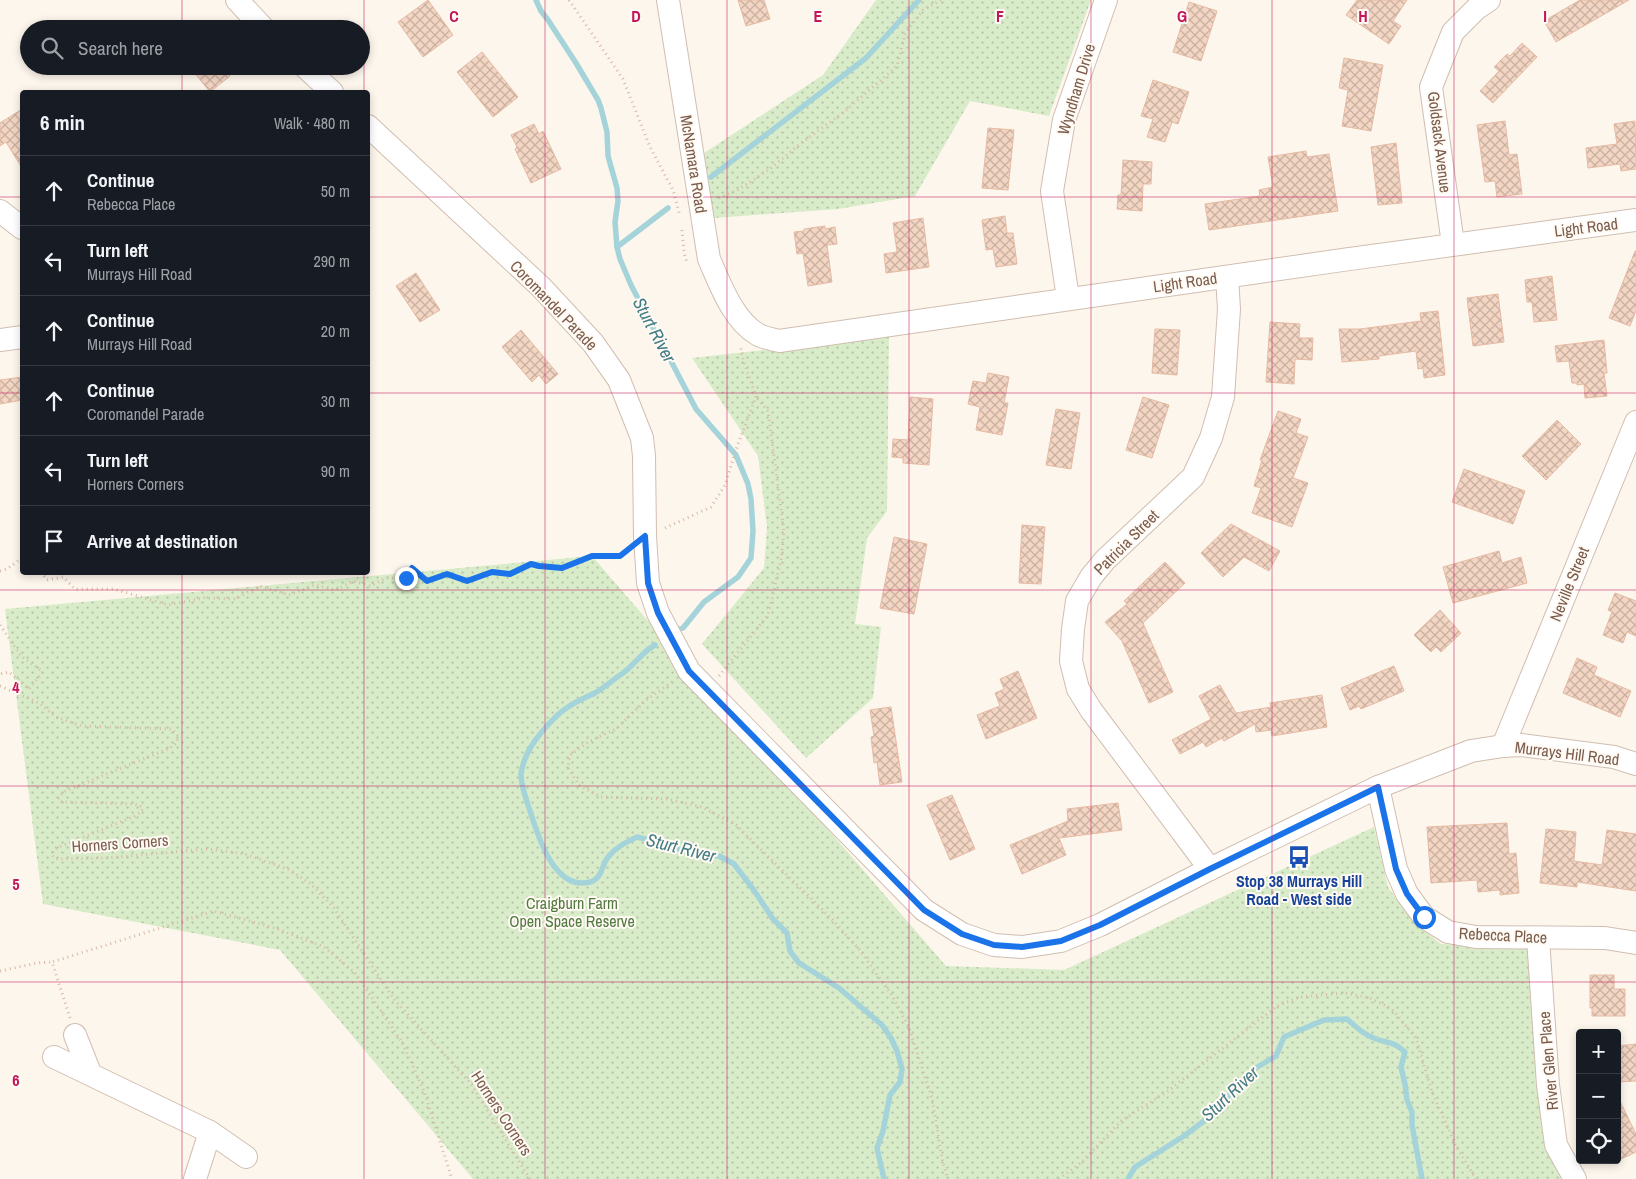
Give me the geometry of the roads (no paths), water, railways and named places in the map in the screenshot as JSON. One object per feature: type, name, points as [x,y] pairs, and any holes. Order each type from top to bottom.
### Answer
[{"type":"street","points":[[237,0],[256,20]]},
{"type":"street","name":"McNamara Road","points":[[668,0],[709,259],[723,292],[741,320]]},
{"type":"street","name":"Wyndham Drive","points":[[1068,298],[1052,191],[1064,120],[1106,0]]},
{"type":"street","name":"Goldsack Avenue","points":[[1453,244],[1431,87],[1453,32],[1477,8],[1489,0]]},
{"type":"street","points":[[314,75],[330,90]]},
{"type":"street","name":"Coromandel Parade","points":[[370,128],[541,287],[593,343],[618,380],[642,438],[648,583],[662,623]]},
{"type":"street","points":[[0,211],[20,226]]},
{"type":"street","name":"Light Road","points":[[741,320],[757,334],[779,341],[1068,298],[1636,220]]},
{"type":"street","name":"Patricia Street","points":[[1210,869],[1091,710],[1078,689],[1071,661],[1072,629],[1077,601],[1091,577],[1105,560],[1193,477],[1211,438],[1223,397],[1229,309],[1227,277]]},
{"type":"street","points":[[0,340],[20,337]]},
{"type":"street","name":"Neville Street","points":[[1503,746],[1636,422]]},
{"type":"street","name":"Murrays Hill Road","points":[[662,623],[686,666],[924,910],[962,934],[994,945],[1022,947],[1061,941],[1100,925],[1378,787],[1471,751],[1521,745],[1614,757],[1636,764]]},
{"type":"street","name":"Rebecca Place","points":[[1378,787],[1396,869],[1407,894],[1424,917],[1448,932],[1476,937],[1605,938],[1636,943]]},
{"type":"street","name":"River Glen Place","points":[[1538,938],[1548,1085],[1556,1145],[1575,1179]]},
{"type":"street","points":[[75,1035],[90,1073]]},
{"type":"street","points":[[54,1057],[210,1132],[246,1157]]},
{"type":"street","points":[[195,1179],[210,1132]]},
{"type":"waterway","name":"Sturt River","points":[[536,0],[541,11],[576,63],[601,108],[607,132],[608,156],[617,188],[618,201],[615,222],[617,247],[631,285],[659,339],[668,352],[696,409],[736,455],[748,484],[753,531],[751,558],[738,577],[704,602],[683,628],[680,629]]},
{"type":"waterway","points":[[711,177],[866,58],[919,0]]},
{"type":"waterway","points":[[617,247],[668,208]]},
{"type":"waterway","name":"Sturt River","points":[[655,645],[646,651],[627,670],[595,693],[575,703],[557,716],[546,727],[528,752],[521,771],[522,784],[544,849],[558,871],[567,879],[578,883],[590,882],[597,878],[606,859],[622,845],[637,837],[687,852],[719,856],[734,864],[773,919],[787,933],[790,951],[799,963],[839,988],[882,1025],[891,1038],[902,1069],[900,1082],[890,1095],[883,1131],[877,1148],[884,1179]]},
{"type":"waterway","name":"Sturt River","points":[[1128,1179],[1135,1167],[1204,1121],[1254,1069],[1276,1056],[1284,1037],[1324,1020],[1347,1019],[1368,1035],[1394,1044],[1405,1052],[1401,1067],[1407,1100],[1412,1112],[1412,1125],[1422,1179]]},
{"type":"place","name":"Stop 38 Murrays Hill Road - West side","points":[[1299,857]]},
{"type":"park label","name":"Craigburn Farm Open Space Reserve","points":[[572,912]]}]
